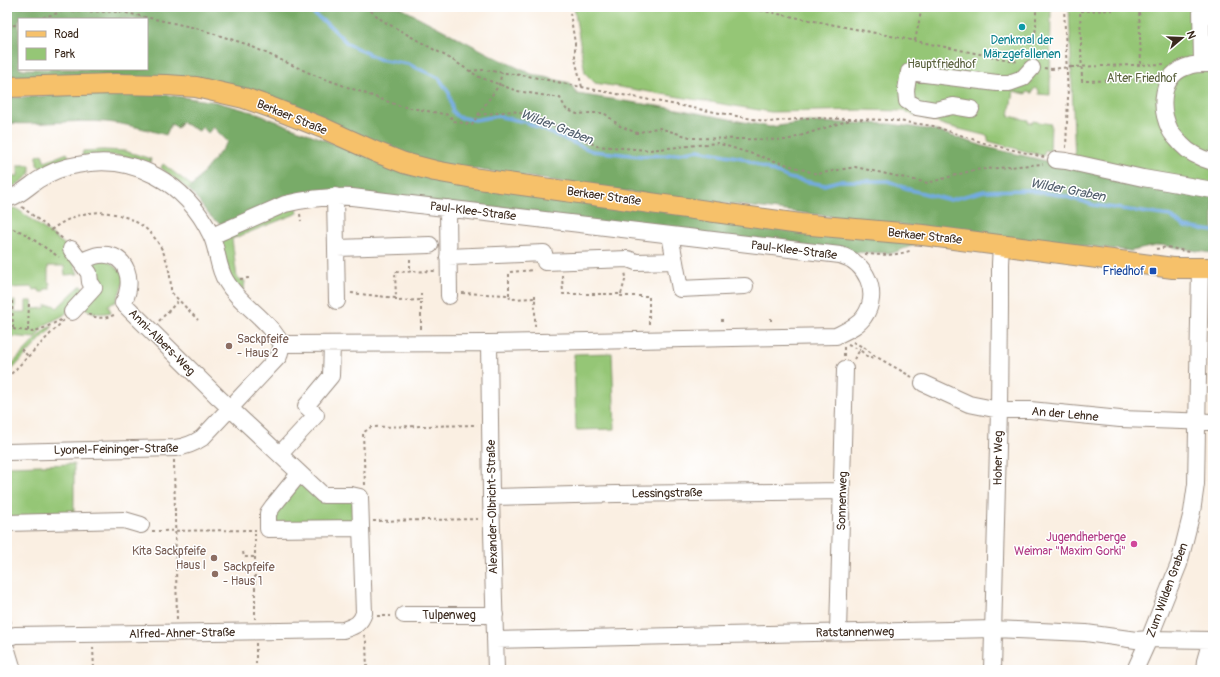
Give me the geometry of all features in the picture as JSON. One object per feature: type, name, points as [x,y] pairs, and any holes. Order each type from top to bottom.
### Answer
[{"type":"main road","name":"Berkaer Straße","points":[[7,87],[116,84],[196,87],[244,98],[323,128],[404,163],[435,171],[479,179],[800,224],[923,235],[1173,268],[1207,268]]},
{"type":"street","points":[[1200,7],[1208,64],[1189,66],[1174,75],[1163,95],[1165,112],[1170,130],[1182,146],[1197,156],[1213,162]]},
{"type":"street","points":[[971,109],[952,106],[935,110],[918,107],[912,104],[907,101],[906,90],[909,72],[997,83],[1009,83],[1023,78],[1032,68]]},
{"type":"street","points":[[1061,161],[1143,178],[1213,190]]},
{"type":"street","points":[[10,198],[43,177],[57,170],[76,165],[103,162],[133,166],[150,172],[180,193],[197,212],[212,236],[219,265],[226,281],[272,330],[282,344]]},
{"type":"street","points":[[335,196],[337,296]]},
{"type":"street","name":"Paul-Klee-Straße","points":[[212,236],[285,204],[335,196],[840,255],[853,260],[862,268],[868,278],[871,288],[871,298],[865,316],[840,343],[649,340],[489,343],[282,344]]},
{"type":"street","points":[[448,208],[449,294]]},
{"type":"street","points":[[670,235],[680,289],[745,286]]},
{"type":"street","points":[[337,248],[430,245]]},
{"type":"street","name":"Hoher Weg","points":[[992,670],[999,410],[1001,245]]},
{"type":"street","points":[[71,249],[89,272],[90,282],[94,288],[74,309]]},
{"type":"street","points":[[449,264],[544,253],[545,262],[624,259],[636,262],[675,261]]},
{"type":"street","name":"Anni-Albers-Weg","points":[[81,262],[90,257],[104,255],[117,259],[123,264],[129,275],[128,293],[123,303],[149,330],[280,454],[299,474],[323,495],[351,495],[360,497]]},
{"type":"street","name":"Zum Wilden Graben","points":[[1135,670],[1179,564],[1189,525],[1205,422],[1207,268]]},
{"type":"street","name":"Alexander-Olbricht-Straße","points":[[489,343],[496,670]]},
{"type":"street","name":"Lyonel-Feininger-Straße","points":[[7,452],[176,456],[184,447],[191,445],[202,438],[279,356],[282,344]]},
{"type":"street","points":[[280,454],[316,415],[306,406],[331,376],[332,344]]},
{"type":"street","name":"Sonnenweg","points":[[838,632],[842,491],[850,364]]},
{"type":"street","name":"An der Lehne","points":[[923,383],[969,404],[999,410],[1030,410],[1120,418],[1205,422]]},
{"type":"street","points":[[299,474],[268,513],[261,530],[361,525]]},
{"type":"street","name":"Lessingstraße","points":[[492,497],[842,491]]},
{"type":"street","points":[[356,626],[364,613],[360,497]]},
{"type":"street","points":[[7,523],[124,520],[141,525]]},
{"type":"street","name":"Tulpenweg","points":[[404,615],[495,615]]},
{"type":"street","name":"Alfred-Ahner-Straße","points":[[7,638],[15,635],[343,630],[356,626]]},
{"type":"street","name":"Ratstannenweg","points":[[495,640],[994,630],[1086,633],[1136,640],[1149,638],[1212,639]]},
{"type":"street","points":[[1204,670],[1205,661],[1212,639]]},
{"type":"street","points":[[7,650],[13,670]]},
{"type":"path","points":[[40,18],[65,11],[73,7]]},
{"type":"path","points":[[366,7],[383,21],[451,59],[479,77],[517,91],[560,98],[566,109],[577,114],[604,113],[620,126],[637,133],[659,128],[693,138],[787,140],[852,119]]},
{"type":"path","points":[[569,7],[575,44],[575,59],[582,87]]},
{"type":"path","points":[[743,7],[915,40],[1023,63],[1032,68],[1051,69],[1071,67],[1081,67],[1141,65],[1172,63],[1174,75],[1082,81],[1081,67],[1080,7]]},
{"type":"path","points":[[915,40],[922,7]]},
{"type":"path","points":[[1032,68],[1036,7]]},
{"type":"path","points":[[1061,161],[1068,97],[1064,7]]},
{"type":"path","points":[[1080,11],[1139,8],[1141,65]]},
{"type":"path","points":[[65,11],[122,12],[196,28],[246,44],[314,75],[400,106],[449,114],[454,121],[472,125],[499,84],[502,72]]},
{"type":"path","points":[[7,27],[18,24]]},
{"type":"path","points":[[469,71],[483,70],[528,76],[769,122],[807,118],[852,119],[891,120],[933,126],[987,144],[1061,161]]},
{"type":"path","points":[[478,115],[513,111],[542,119],[597,146],[650,150],[717,143],[817,174],[855,167],[928,182],[974,170],[1055,163],[1061,161]]},
{"type":"path","points":[[10,198],[65,241],[71,249]]},
{"type":"path","points":[[51,230],[67,220],[89,213],[114,214],[137,222],[151,234],[161,247],[168,265],[171,279],[171,292],[198,320]]},
{"type":"path","points":[[7,228],[22,232],[70,264],[81,262]]},
{"type":"path","points":[[840,255],[894,255],[904,253],[917,247]]},
{"type":"path","points":[[620,294],[626,277],[624,259]]},
{"type":"path","points":[[562,262],[563,294],[620,294],[620,296],[648,296]]},
{"type":"path","points":[[396,298],[395,272],[449,264]]},
{"type":"path","points":[[534,298],[510,299],[509,272],[540,270]]},
{"type":"path","points":[[535,292],[536,342]]},
{"type":"path","points":[[648,292],[649,340]]},
{"type":"path","points":[[421,293],[422,343]]},
{"type":"path","points":[[449,294],[509,295]]},
{"type":"path","points":[[337,296],[396,298],[396,301],[421,300]]},
{"type":"path","points":[[149,330],[179,300]]},
{"type":"path","points":[[12,301],[14,329]]},
{"type":"path","points":[[28,331],[29,301]]},
{"type":"path","points":[[74,309],[90,316],[106,318],[119,312],[123,303]]},
{"type":"path","points":[[7,328],[32,332],[66,318],[7,378]]},
{"type":"path","points":[[840,343],[860,350],[869,358],[874,356]]},
{"type":"path","points":[[840,343],[844,353]]},
{"type":"path","points":[[840,343],[865,348],[874,356],[923,383]]},
{"type":"path","points":[[21,349],[28,356]]},
{"type":"path","points":[[850,364],[860,350]]},
{"type":"path","points":[[360,497],[365,489],[363,434],[371,427],[490,424]]},
{"type":"path","points":[[176,456],[177,633]]},
{"type":"path","points":[[361,525],[492,519]]},
{"type":"path","points":[[141,525],[149,531],[261,530],[255,557],[256,670]]},
{"type":"path","points":[[244,552],[244,557],[255,557]]},
{"type":"path","points":[[367,670],[365,635],[356,626],[367,617],[404,615]]},
{"type":"path","points":[[93,634],[94,670]]},
{"type":"green space","points":[[7,7],[399,7],[531,74],[570,83],[577,94],[677,109],[770,127],[808,122],[891,124],[933,130],[986,147],[1055,163],[1213,194],[1213,253],[1160,245],[1131,251],[995,236],[637,193],[433,163],[396,153],[294,107],[116,76],[7,77]]},
{"type":"green space","name":"Hauptfriedhof","points":[[574,7],[1051,7],[1050,95],[1039,94],[1039,90],[1036,88],[1032,93],[1027,92],[1026,94],[1013,91],[1009,116],[1028,120],[1028,122],[1032,123],[1033,121],[1051,124],[1050,151],[1045,150],[1043,156],[988,141],[988,136],[947,126],[903,111],[863,110],[771,112],[595,83],[585,73]]},
{"type":"green space","name":"Alter Friedhof","points":[[1069,7],[1213,7],[1213,186],[1075,160]]},
{"type":"green space","points":[[114,92],[168,95],[216,102],[252,112],[393,166],[919,243],[893,253],[840,252],[320,192],[225,225],[219,223],[209,215],[189,190],[228,142],[213,127],[208,133],[202,127],[199,131],[181,122],[178,128],[171,124],[166,135],[129,125],[94,121],[32,124],[7,123],[7,98]]},
{"type":"green space","points":[[83,151],[125,151],[151,159],[150,163],[116,155],[82,156]]},
{"type":"green space","points":[[67,153],[70,158],[41,168],[37,165],[37,156],[42,154],[45,162]]},
{"type":"green space","points":[[163,164],[192,186],[189,190],[161,168]]},
{"type":"green space","points":[[18,165],[30,165],[30,174],[21,182],[7,190],[7,176],[18,176]]},
{"type":"green space","points":[[296,206],[298,213],[232,239],[237,278],[245,281],[244,290],[235,284],[230,278],[222,240]]},
{"type":"green space","points":[[16,208],[64,244],[71,255],[78,274],[65,275],[64,266],[48,266],[48,282],[50,283],[50,289],[45,289],[45,292],[39,292],[39,289],[33,290],[33,287],[8,288],[7,290],[7,209]]},
{"type":"green space","points":[[105,258],[126,276],[116,302],[108,305],[111,312],[92,312],[82,306],[98,288],[86,263]]},
{"type":"green space","points":[[80,286],[84,288],[86,294],[64,315],[43,326],[35,338],[7,336],[7,309],[9,309],[9,301],[15,301],[15,312],[26,312],[26,301],[32,301],[33,309],[45,308],[46,305],[54,305],[57,308]]},
{"type":"green space","points":[[53,326],[7,375],[7,364],[13,363],[45,329]]},
{"type":"green space","points":[[612,353],[615,429],[576,430],[574,354]]},
{"type":"green space","points":[[74,464],[74,516],[7,518],[7,466]]},
{"type":"green space","points":[[301,482],[353,500],[357,525],[277,526],[276,509]]},
{"type":"waterway","name":"Wilder Graben","points":[[307,7],[330,26],[348,44],[379,59],[408,64],[439,78],[449,93],[453,112],[458,117],[475,120],[497,116],[525,122],[592,151],[641,156],[667,155],[698,150],[742,158],[789,178],[824,185],[838,181],[888,181],[911,190],[950,200],[984,191],[1025,190],[1060,195],[1094,205],[1170,216],[1185,227],[1213,231]]},
{"type":"place","name":"Denkmal der Märzgefallenen","points":[[1022,27]]},
{"type":"place","name":"Friedhof","points":[[1153,271]]},
{"type":"place","name":"Sackpfeife - Haus 2","points":[[229,346]]},
{"type":"place","name":"Jugendherberge Weimar \"Maxim Gorki\"","points":[[1134,544]]},
{"type":"place","name":"Kita Sackpfeife Haus I","points":[[214,558]]},
{"type":"place","name":"Sackpfeife - Haus 1","points":[[215,574]]}]
